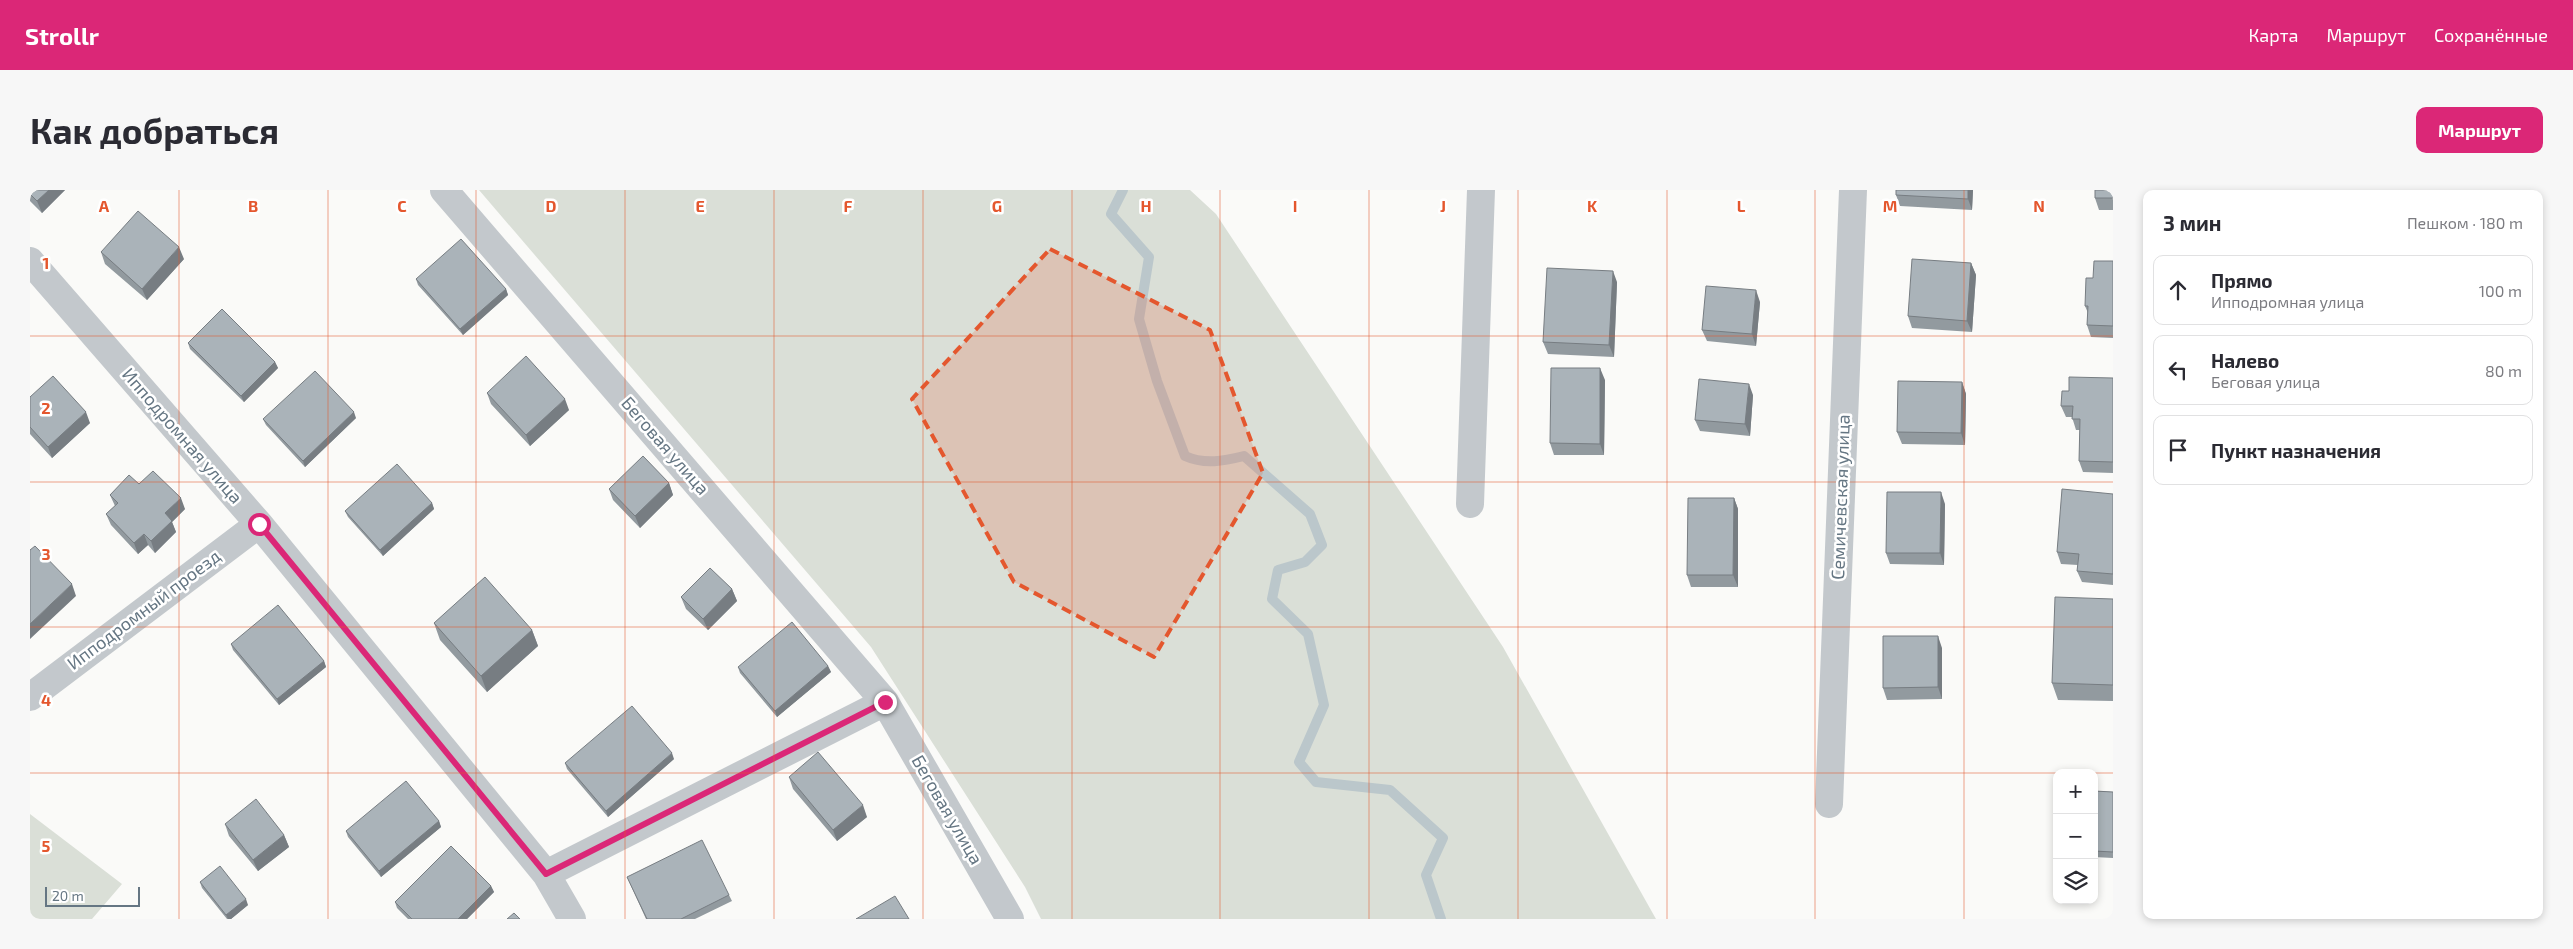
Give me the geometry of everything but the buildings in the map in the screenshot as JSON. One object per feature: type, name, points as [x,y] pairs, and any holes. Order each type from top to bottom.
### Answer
[{"type":"street","name":"Беговая улица","points":[[444,190],[885,702],[1010,919]]},
{"type":"street","points":[[1470,504],[1481,190]]},
{"type":"street","name":"Семичевская улица","points":[[1829,804],[1853,190]]},
{"type":"street","name":"Ипподромная улица","points":[[30,261],[259,524],[546,874],[572,919]]},
{"type":"street","name":"Ипподромный проезд","points":[[30,697],[259,524]]},
{"type":"street","points":[[546,874],[885,702]]},
{"type":"highlighted area","points":[[1050,249],[1210,330],[1263,473],[1154,657],[1014,582],[912,399]]},
{"type":"shaded area","points":[[479,190],[1190,190],[1216,214],[1503,647],[1656,919],[1041,919],[1025,887],[871,647]]},
{"type":"shaded area","points":[[30,814],[122,884],[92,919],[30,919]]},
{"type":"waterway","points":[[1123,190],[1111,214],[1149,257],[1139,319],[1157,381],[1185,456],[1207,461],[1222,461],[1244,456],[1310,514],[1322,545],[1305,562],[1278,570],[1272,599],[1308,634],[1324,705],[1299,762],[1316,782],[1390,790],[1443,838],[1426,875],[1441,919]]},
{"type":"route","points":[[259,524],[546,874],[885,702]]}]
